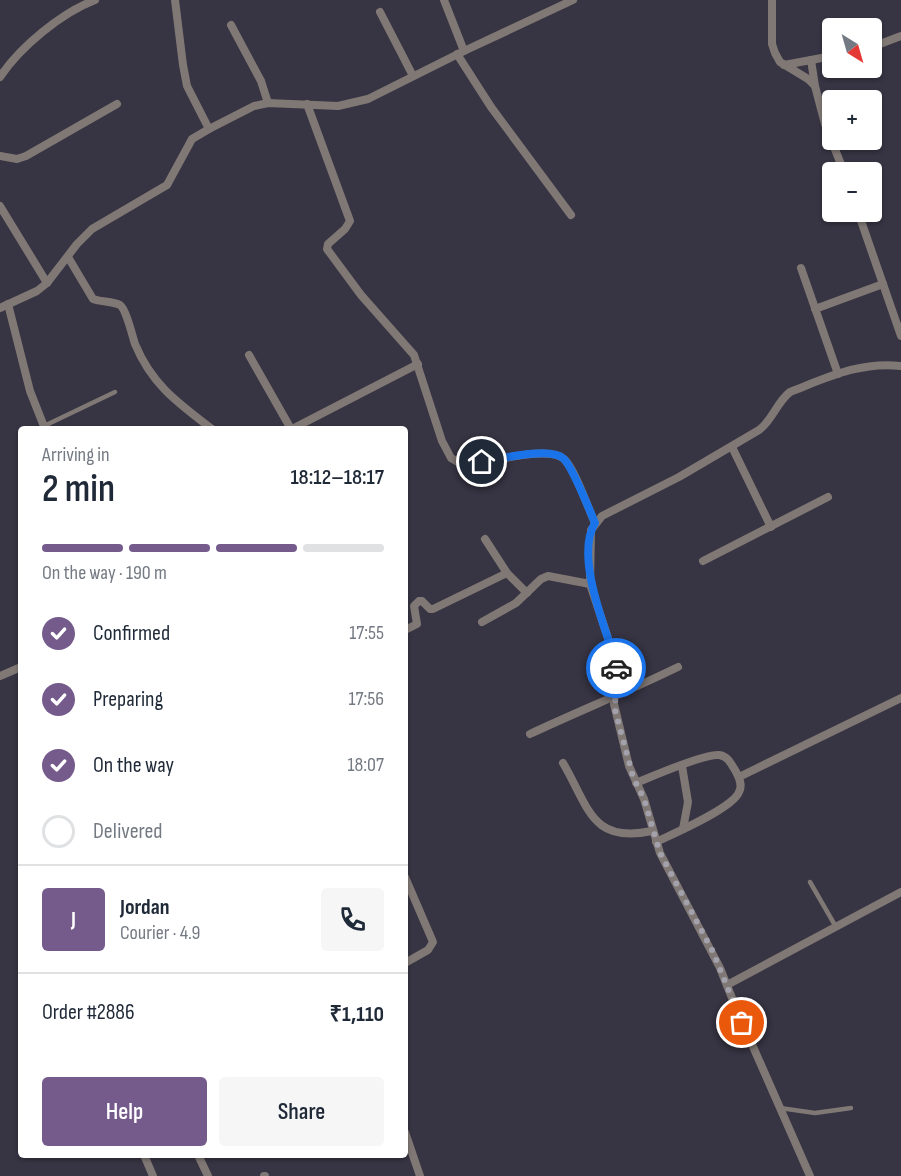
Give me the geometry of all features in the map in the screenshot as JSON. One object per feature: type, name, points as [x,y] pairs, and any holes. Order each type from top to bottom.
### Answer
[{"type":"street","points":[[0,77],[36,39],[61,18],[83,4],[95,0]]},
{"type":"street","points":[[175,0],[188,86],[210,129]]},
{"type":"street","points":[[444,0],[460,53],[491,107],[571,215]]},
{"type":"street","points":[[43,426],[4,306],[37,291],[47,283],[77,244],[92,230],[168,185],[192,139],[254,106],[308,104],[338,106],[368,99],[573,0]]},
{"type":"street","points":[[772,0],[772,44],[775,53],[780,62],[808,79],[815,86]]},
{"type":"street","points":[[380,12],[413,76]]},
{"type":"street","points":[[231,25],[261,81],[268,104]]},
{"type":"street","points":[[882,43],[901,36]]},
{"type":"street","points":[[784,65],[822,58]]},
{"type":"street","points":[[811,60],[825,124],[839,162]]},
{"type":"street","points":[[0,156],[17,159],[26,156],[117,104]]},
{"type":"street","points":[[308,104],[350,221],[345,229],[328,244],[327,249],[361,295],[403,342],[418,364],[442,441],[452,458],[457,464],[470,465],[527,455],[549,453],[560,456],[569,465],[595,523]]},
{"type":"street","points":[[0,206],[47,283]]},
{"type":"street","points":[[861,222],[901,336]]},
{"type":"street","points":[[68,257],[93,299],[117,304],[124,310],[136,346],[161,388],[208,426]]},
{"type":"street","points":[[801,268],[838,374]]},
{"type":"street","points":[[815,309],[883,284]]},
{"type":"street","points":[[249,355],[290,426]]},
{"type":"street","points":[[298,426],[418,364]]},
{"type":"street","points":[[810,1176],[713,952],[669,872],[652,831],[644,799],[629,766],[615,710],[615,659],[590,584],[589,540],[591,530],[602,516],[679,477],[767,424],[782,399],[790,392],[838,374],[872,365],[901,366]]},
{"type":"street","points":[[732,447],[771,527]]},
{"type":"street","points":[[703,561],[828,497]]},
{"type":"street","points":[[485,539],[507,573],[527,593]]},
{"type":"street","points":[[408,628],[417,624],[414,606],[419,601],[433,609],[507,573]]},
{"type":"street","points":[[482,622],[509,608],[541,579],[548,576],[590,584]]},
{"type":"street","points":[[530,734],[678,667]]},
{"type":"street","points":[[0,676],[18,668]]},
{"type":"street","points":[[739,777],[901,698]]},
{"type":"street","points":[[636,783],[718,755],[728,759],[739,777],[741,787],[736,797],[710,815],[656,842]]},
{"type":"street","points":[[563,763],[600,826],[616,833],[629,835],[652,831]]},
{"type":"street","points":[[682,766],[688,802],[683,830]]},
{"type":"street","points":[[408,884],[432,942],[428,950],[408,961]]},
{"type":"street","points":[[727,985],[901,892]]},
{"type":"street","points":[[408,1141],[420,1176]]},
{"type":"street","points":[[145,1158],[153,1176]]},
{"type":"street","points":[[199,1158],[208,1176]]},
{"type":"lane","points":[[48,426],[115,392]]},
{"type":"lane","points":[[810,882],[836,927]]},
{"type":"lane","points":[[780,1108],[815,1113],[851,1108]]},
{"type":"way so far","points":[[616,668],[615,710],[629,766],[649,813],[652,831],[669,872],[713,952],[742,1023]]},
{"type":"route","points":[[482,462],[549,453],[565,459],[569,465],[595,523],[589,540],[590,584],[616,668]]}]
